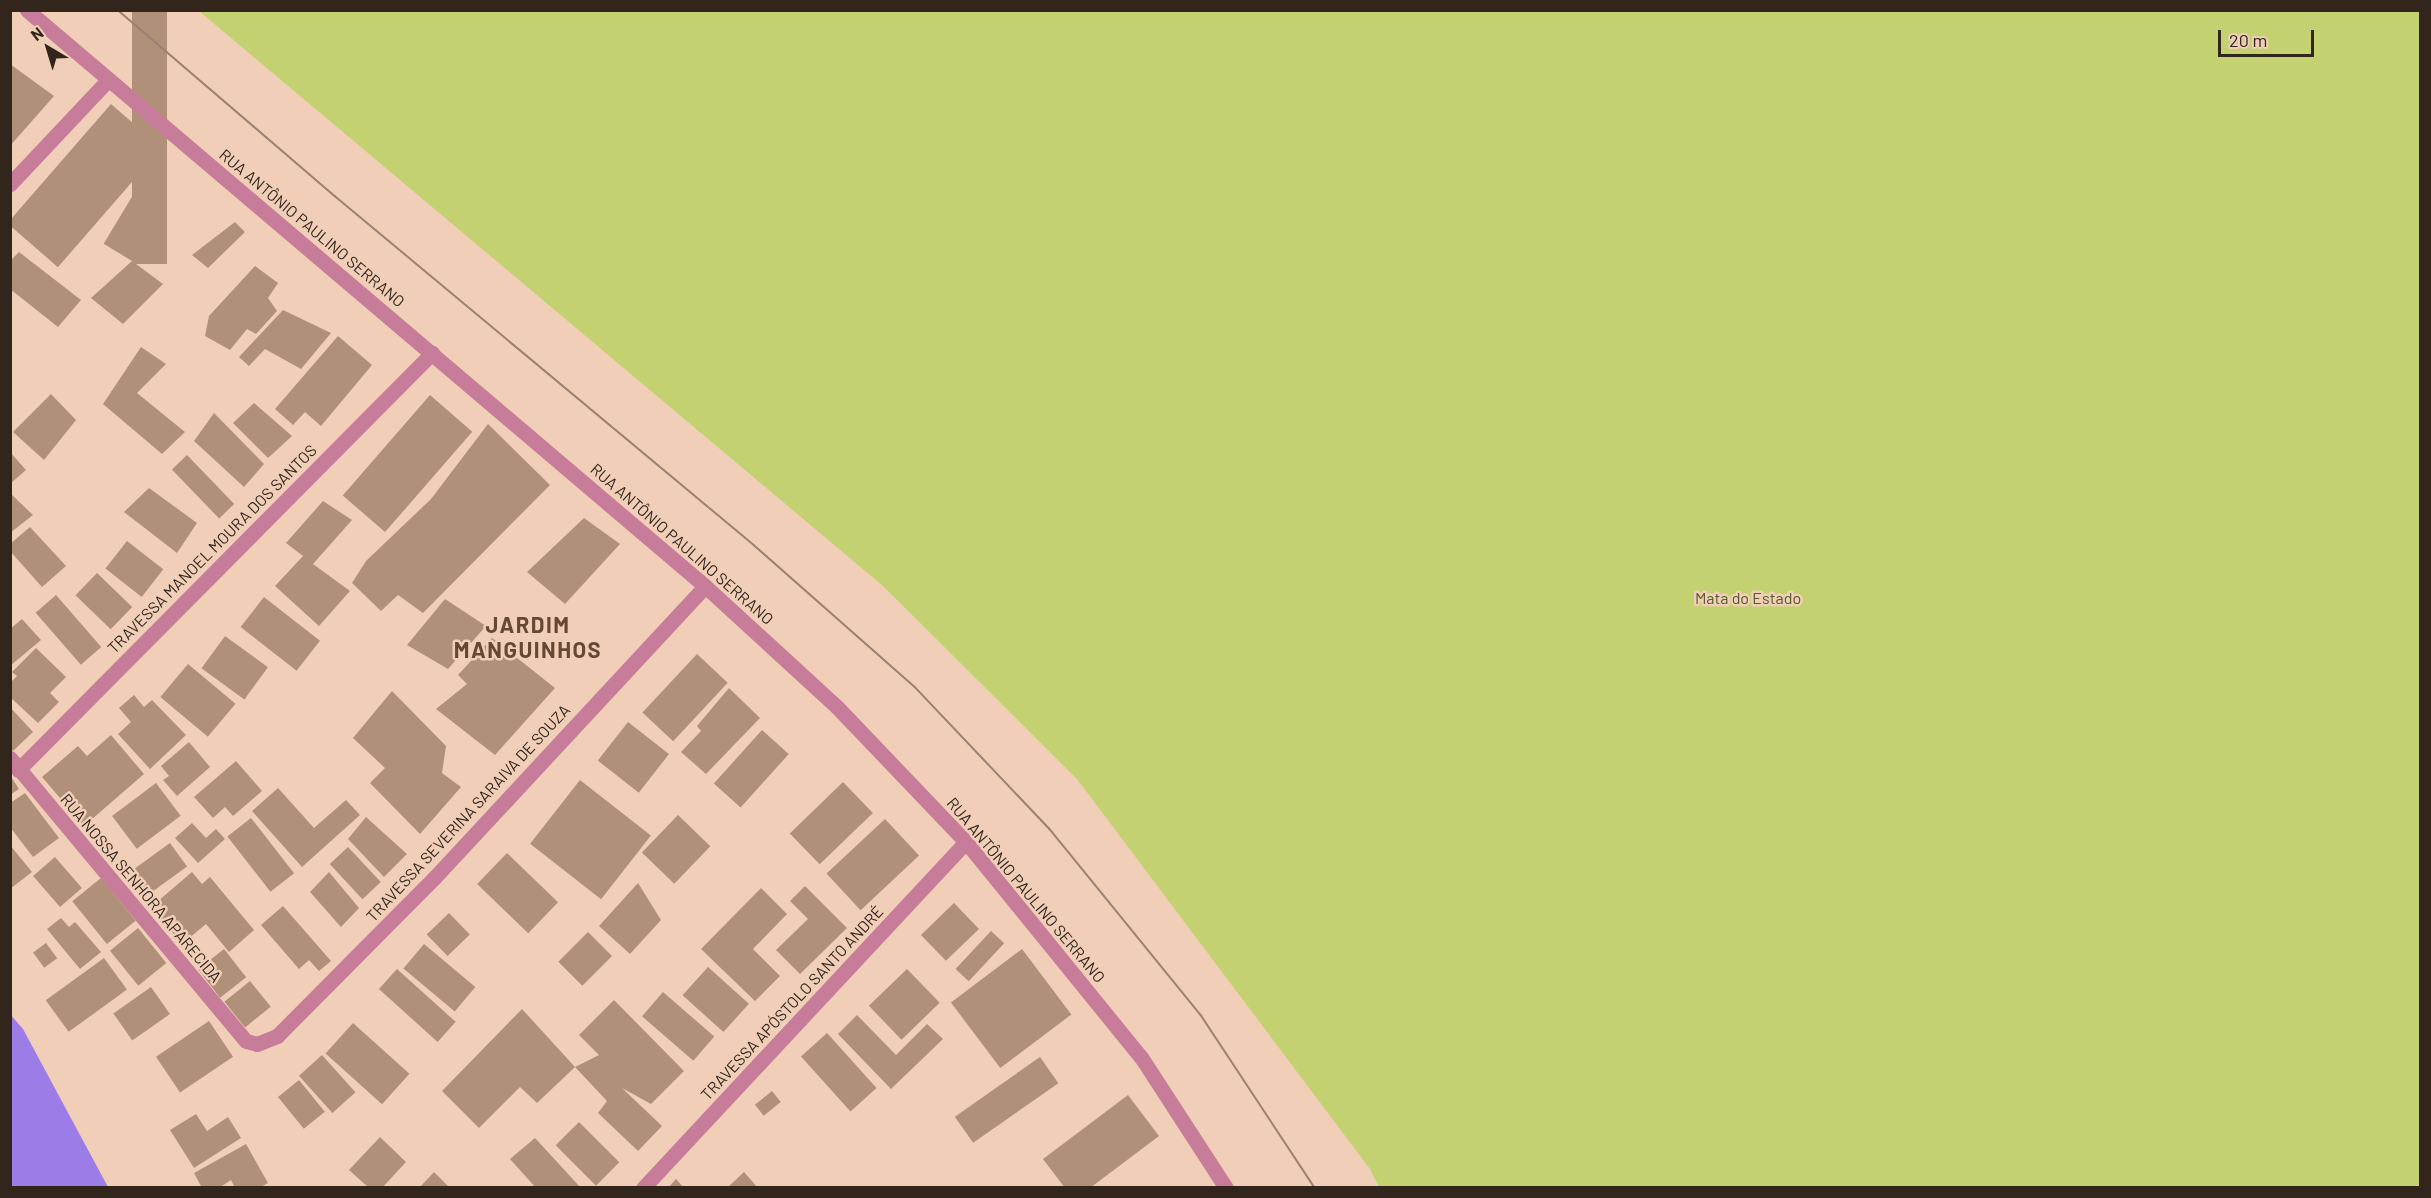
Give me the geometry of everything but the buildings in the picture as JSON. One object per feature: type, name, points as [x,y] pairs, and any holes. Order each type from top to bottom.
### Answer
[{"type":"street","name":"RUA ANTÔNIO PAULINO SERRANO","points":[[27,10],[705,586],[837,707],[966,842],[1141,1057],[1226,1188]]},
{"type":"street","points":[[10,184],[108,80]]},
{"type":"street","name":"TRAVESSA MANOEL MOURA DOS SANTOS","points":[[14,764],[432,353]]},
{"type":"street","name":"TRAVESSA SEVERINA SARAIVA DE SOUZA","points":[[246,1041],[257,1044],[277,1036],[434,878],[705,586]]},
{"type":"street","name":"RUA NOSSA SENHORA APARECIDA","points":[[14,764],[246,1041]]},
{"type":"street","name":"TRAVESSA APÓSTOLO SANTO ANDRÉ","points":[[643,1188],[966,842]]},
{"type":"green space","name":"Mata do Estado","points":[[199,11],[2420,11],[2420,1187],[1379,1187],[1370,1169],[1077,779],[883,586]]},
{"type":"shaded area","points":[[10,1014],[23,1029],[108,1187],[11,1187]]},
{"type":"tram line","points":[[118,10],[335,196],[754,545],[915,687],[1049,828],[1201,1015],[1315,1188]]},
{"type":"district","name":"JARDIM MANGUINHOS","points":[[528,636]]}]
